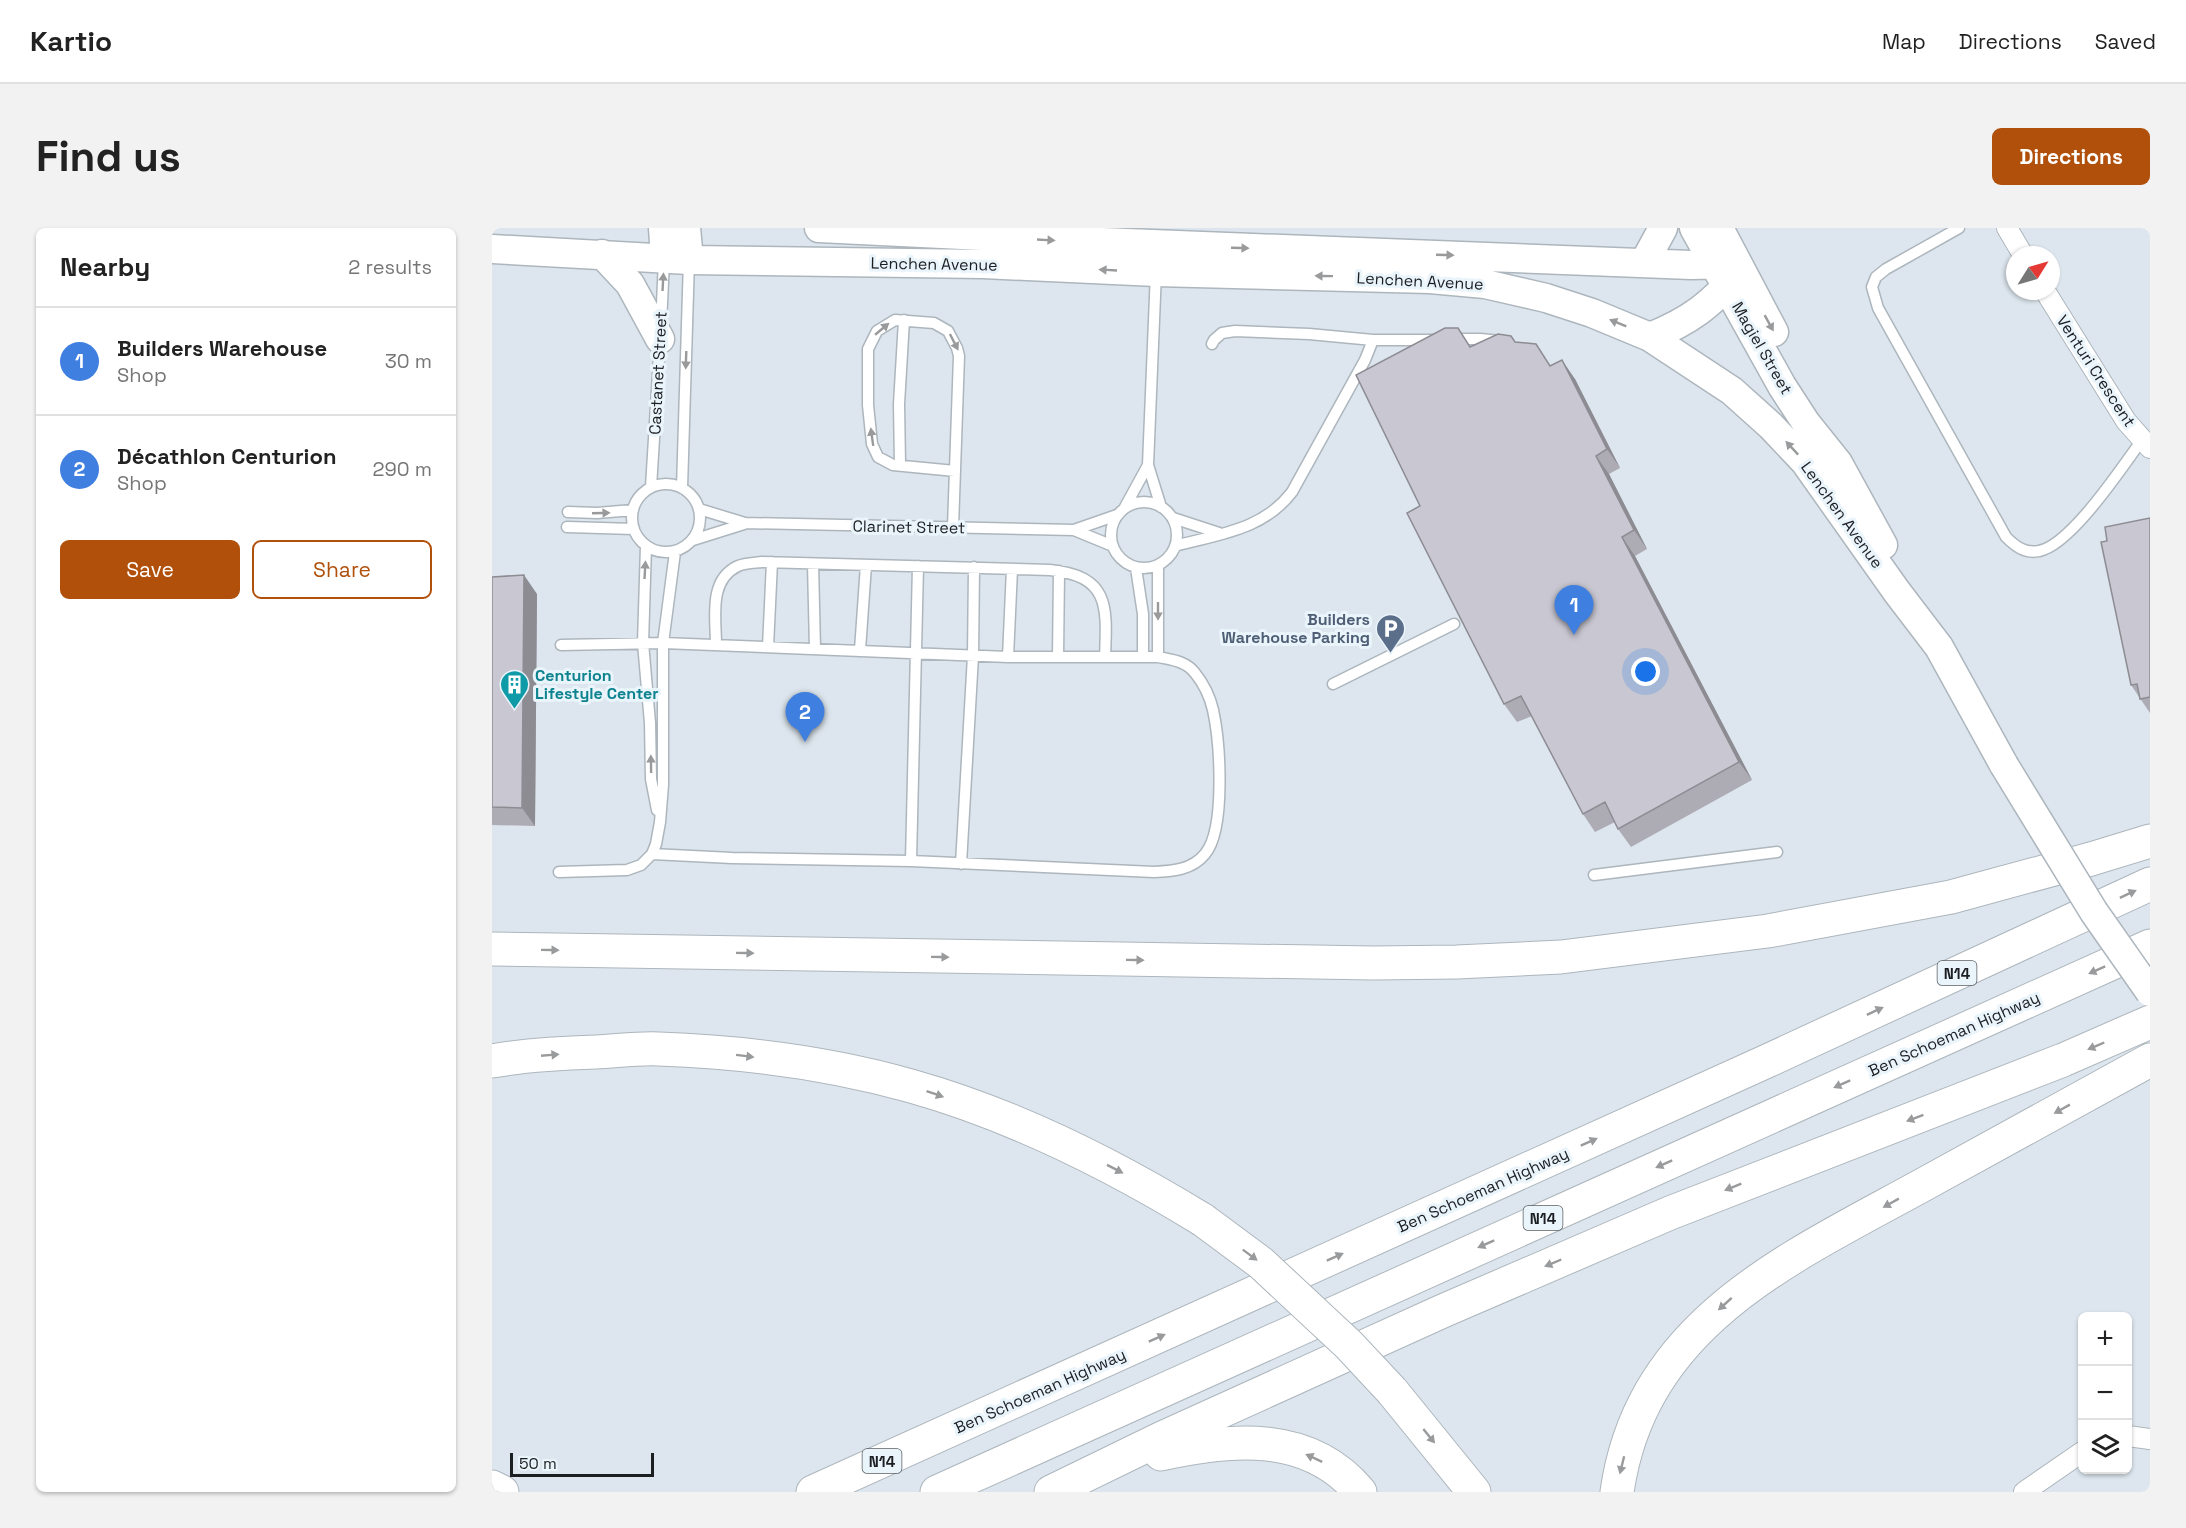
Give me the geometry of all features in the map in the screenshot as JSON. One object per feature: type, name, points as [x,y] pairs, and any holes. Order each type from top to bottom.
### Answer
[{"type":"highway","points":[[492,949],[1374,963],[1561,957],[1768,931],[1952,897],[2091,860],[2150,841]]},
{"type":"highway","name":"Ben Schoeman Highway","points":[[813,1492],[1765,1062],[2150,884]]},
{"type":"highway","name":"Ben Schoeman Highway","points":[[937,1492],[2150,946]]},
{"type":"highway","points":[[1051,1492],[1150,1444],[1424,1320],[1670,1213],[2052,1064],[2150,1022]]},
{"type":"highway","points":[[492,1061],[570,1053],[658,1048],[735,1054],[819,1065],[911,1086],[997,1115],[1086,1154],[1145,1185],[1203,1220],[1277,1278],[1349,1345],[1392,1391],[1474,1492]]},
{"type":"highway","points":[[1617,1492],[1620,1470],[1630,1434],[1648,1396],[1666,1366],[1730,1299],[1807,1248],[2150,1060]]},
{"type":"highway","points":[[1061,1492],[1161,1454],[1202,1445],[1239,1442],[1280,1445],[1303,1453],[1332,1466],[1360,1492]]},
{"type":"highway","points":[[492,1487],[502,1492]]},
{"type":"main road","points":[[663,228],[677,259]]},
{"type":"main road","points":[[677,259],[686,228]]},
{"type":"main road","name":"Lenchen Avenue","points":[[819,228],[1102,242],[1644,263],[1730,272]]},
{"type":"main road","points":[[1644,263],[1664,228]]},
{"type":"main road","name":"Magiel Street","points":[[1694,228],[1730,272],[1820,417],[1838,464],[1939,647]]},
{"type":"main road","name":"Magiel Street","points":[[1719,228],[1730,272]]},
{"type":"main road","name":"Lenchen Avenue","points":[[492,249],[677,259],[983,264],[1156,272],[1430,279],[1485,284],[1546,298],[1601,316],[1650,337],[1732,391],[1778,433],[1805,462],[1884,575],[1939,647],[2004,765],[2094,912],[2150,992]]},
{"type":"main road","points":[[602,254],[630,284],[660,339]]},
{"type":"main road","points":[[1650,337],[1690,319],[1730,272]]},
{"type":"street","points":[[2007,228],[2018,246]]},
{"type":"street","name":"Venturi Crescent","points":[[2051,300],[2126,421],[2146,444]]},
{"type":"street","points":[[2132,1437],[2150,1439]]},
{"type":"street","points":[[2024,1492],[2078,1455]]},
{"type":"lane","points":[[1959,228],[1886,269],[1876,277],[1872,287],[1884,318],[2006,537],[2016,546],[2032,552],[2047,549],[2056,543],[2101,496],[2146,444]]},
{"type":"lane","name":"Castanet Street","points":[[651,487],[660,339],[677,259]]},
{"type":"lane","name":"Castanet Street","points":[[677,259],[682,488]]},
{"type":"lane","points":[[1156,272],[1148,465],[1161,507],[1173,518],[1220,534]]},
{"type":"lane","points":[[953,527],[959,383],[957,348],[948,331],[934,323],[895,320],[885,324],[872,338],[868,349],[868,405],[872,444],[878,457],[893,465],[955,471]]},
{"type":"lane","points":[[900,465],[899,404],[904,320]]},
{"type":"lane","points":[[1212,344],[1222,333],[1235,331],[1309,334],[1373,340],[1480,339],[1513,344]]},
{"type":"lane","points":[[1176,546],[1254,524],[1284,502],[1292,492],[1348,391],[1373,340]]},
{"type":"lane","points":[[1113,546],[1110,536],[1112,525],[1148,465]]},
{"type":"lane","points":[[666,484],[682,488],[696,501],[701,519],[699,530],[685,548],[663,553],[640,541],[634,529],[633,510],[642,494],[651,487],[666,484]]},
{"type":"lane","name":"Clarinet Street","points":[[1074,530],[1135,503],[1146,502],[1161,507]]},
{"type":"lane","name":"Clarinet Street","points":[[699,509],[745,524],[1074,530],[1113,546],[1118,556],[1126,564],[1136,568]]},
{"type":"lane","points":[[568,512],[597,513],[633,510]]},
{"type":"lane","points":[[1143,657],[1143,614],[1136,568],[1148,569],[1167,560],[1176,546],[1177,529],[1173,518]]},
{"type":"lane","name":"Clarinet Street","points":[[693,540],[745,524]]},
{"type":"lane","points":[[567,527],[634,529]]},
{"type":"lane","points":[[646,546],[643,643],[650,723],[651,779],[660,822]]},
{"type":"lane","points":[[559,872],[627,870],[641,865],[652,854],[656,844],[663,785],[663,643],[675,552]]},
{"type":"lane","points":[[716,645],[716,594],[719,583],[728,572],[740,565],[772,562],[974,567],[1072,572],[1083,578],[1096,589],[1104,602],[1107,616],[1105,657]]},
{"type":"lane","points":[[768,647],[772,562]]},
{"type":"lane","points":[[813,564],[815,649]]},
{"type":"lane","points":[[860,650],[866,565]]},
{"type":"lane","points":[[911,861],[918,566]]},
{"type":"lane","points":[[1158,566],[1158,657]]},
{"type":"lane","points":[[961,864],[973,656],[974,567]]},
{"type":"lane","points":[[1008,657],[1012,569]]},
{"type":"lane","points":[[1058,657],[1059,571]]},
{"type":"lane","points":[[1333,684],[1454,624]]},
{"type":"lane","points":[[561,645],[663,643],[1008,657],[1158,657],[1180,662],[1194,671],[1204,686],[1213,709],[1218,754],[1219,816],[1209,849],[1187,868],[1154,873],[911,861],[732,858],[652,854]]},
{"type":"lane","points":[[1594,875],[1777,852]]},
{"type":"building","points":[[1445,328],[1458,328],[1470,347],[1498,334],[1511,336],[1515,342],[1536,344],[1550,366],[1562,360],[1607,449],[1596,456],[1634,530],[1622,537],[1739,762],[1618,829],[1605,802],[1583,814],[1521,696],[1504,704],[1407,513],[1420,506],[1356,375]]},
{"type":"building","points":[[2150,518],[2150,697],[2140,699],[2137,684],[2131,685],[2101,542],[2107,541],[2105,527]]},
{"type":"building","name":"Centurion Lifestyle Center","points":[[524,575],[522,808],[492,807],[492,577]]},
{"type":"place","name":"Builders Warehouse","points":[[1574,635]]},
{"type":"place","name":"Builders Warehouse Parking","points":[[1391,654]]},
{"type":"place","name":"Centurion Lifestyle Center","points":[[514,710]]},
{"type":"place","name":"Décathlon Centurion","points":[[805,742]]}]
